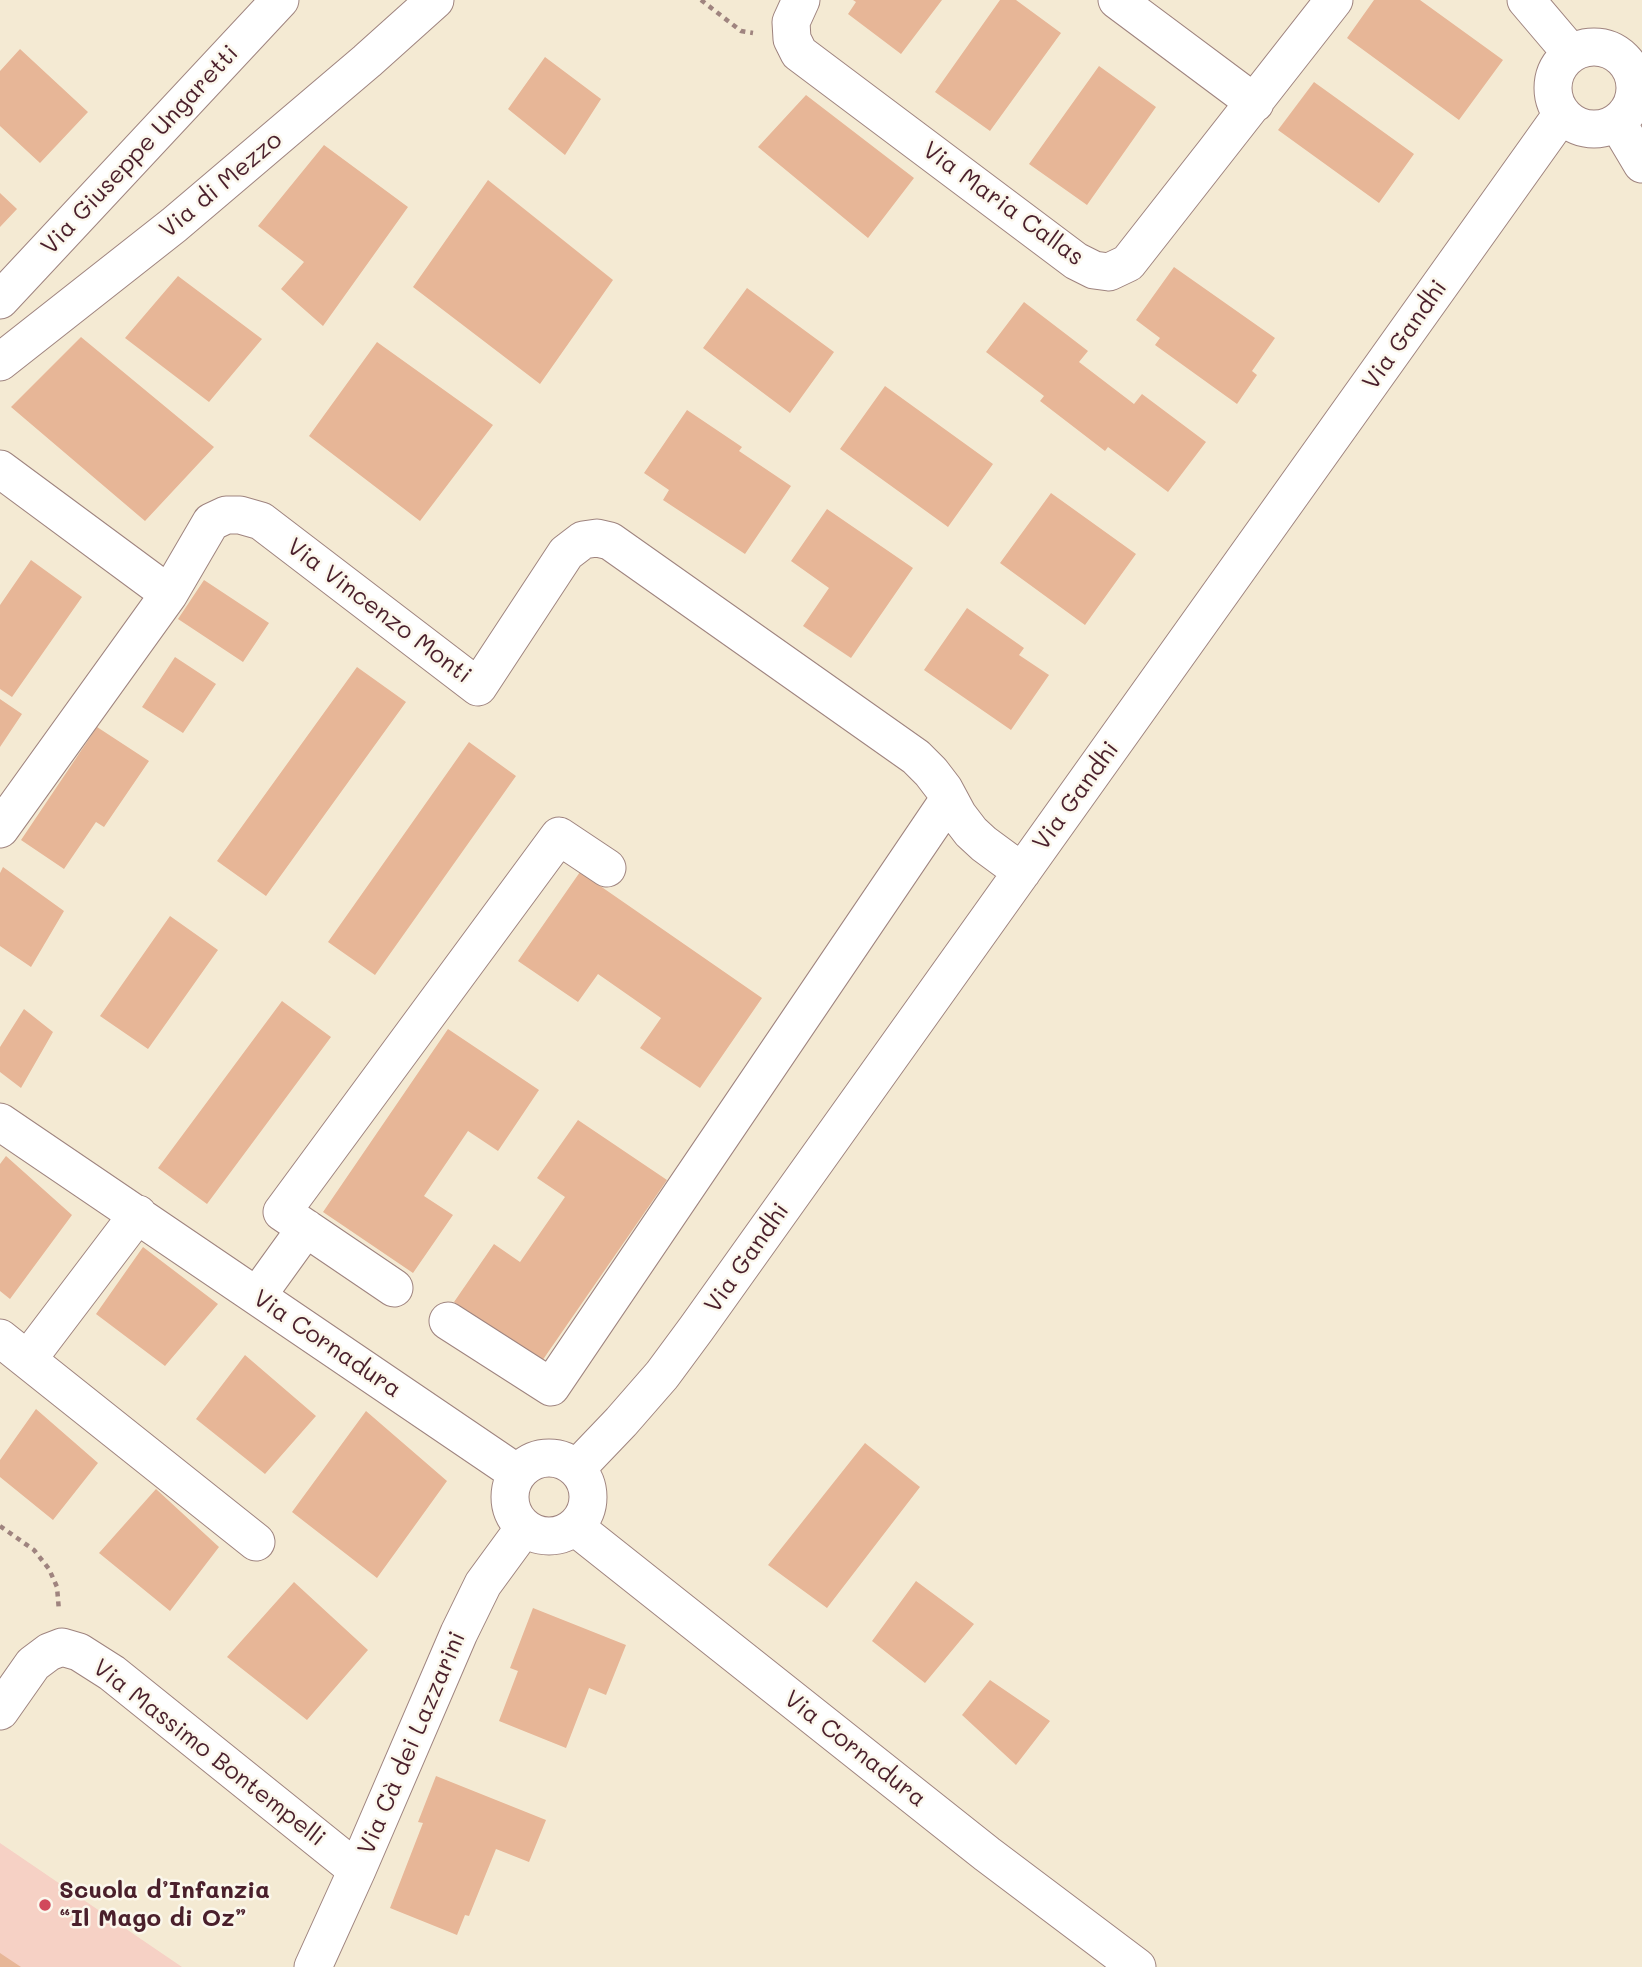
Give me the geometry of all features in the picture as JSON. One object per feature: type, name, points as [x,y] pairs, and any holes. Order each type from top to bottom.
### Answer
[{"type":"street","name":"Via Giuseppe Ungaretti","points":[[0,300],[280,0]]},
{"type":"street","name":"Via di Mezzo","points":[[0,362],[174,225],[435,0]]},
{"type":"street","points":[[792,39],[791,22],[802,0]]},
{"type":"street","points":[[1116,0],[1255,103]]},
{"type":"street","name":"Via Maria Callas","points":[[792,39],[799,53],[1076,261],[1094,270],[1109,272],[1128,263],[1335,0]]},
{"type":"street","points":[[1527,0],[1571,53]]},
{"type":"street","points":[[1585,47],[1633,50],[1632,71],[1636,85],[1634,99],[1628,112],[1617,122],[1606,127],[1582,128],[1562,114],[1555,103],[1552,89],[1554,74],[1561,62],[1571,53],[1585,47]]},
{"type":"street","name":"Via Gandhi","points":[[577,1468],[662,1375],[696,1329],[1562,114]]},
{"type":"street","points":[[1617,122],[1642,164]]},
{"type":"street","points":[[0,469],[169,594]]},
{"type":"street","name":"Via Vincenzo Monti","points":[[0,829],[169,594],[211,522],[226,515],[240,515],[261,521],[478,687],[566,553],[583,540],[597,538],[610,541],[916,757],[931,772],[971,832],[984,845],[1022,872]]},
{"type":"street","points":[[448,1321],[551,1387],[949,799]]},
{"type":"street","points":[[394,1288],[282,1212],[559,836],[607,868]]},
{"type":"street","name":"Via Cornadura","points":[[0,1122],[517,1473]]},
{"type":"street","points":[[138,1214],[14,1348],[256,1542]]},
{"type":"street","points":[[257,1296],[306,1228]]},
{"type":"street","points":[[552,1457],[577,1468],[588,1492],[588,1505],[575,1527],[563,1534],[550,1536],[536,1534],[524,1528],[515,1516],[510,1502],[510,1487],[517,1473],[539,1458],[552,1457]]},
{"type":"street","name":"Via Cornadura","points":[[575,1527],[987,1854],[1137,1967]]},
{"type":"street","name":"Via Cà dei Lazzarini","points":[[313,1967],[459,1633],[483,1584],[524,1528]]},
{"type":"street","points":[[0,1711],[33,1664],[49,1651],[62,1647]]},
{"type":"street","name":"Via Massimo Bontempelli","points":[[62,1647],[79,1652],[112,1673],[357,1870]]},
{"type":"path","points":[[701,0],[741,31],[792,39]]},
{"type":"path","points":[[0,1526],[34,1550],[49,1569],[57,1587],[62,1647]]},
{"type":"shaded area","name":"Scuola d’Infanzia “Il Mago di Oz”","points":[[0,1843],[182,1967],[0,1967]]},
{"type":"building","points":[[853,0],[942,0],[901,54],[848,14],[856,2]]},
{"type":"building","points":[[1000,0],[1016,0],[1061,33],[990,131],[935,92]]},
{"type":"building","points":[[1374,0],[1420,0],[1503,60],[1459,120],[1347,38]]},
{"type":"building","points":[[20,49],[88,112],[40,163],[0,126],[0,71]]},
{"type":"building","points":[[545,57],[601,99],[565,155],[508,109]]},
{"type":"building","points":[[1099,66],[1156,107],[1087,205],[1029,164]]},
{"type":"building","points":[[1314,82],[1414,154],[1379,203],[1278,130]]},
{"type":"building","points":[[806,95],[914,178],[868,238],[758,147]]},
{"type":"building","points":[[324,145],[408,207],[323,326],[281,289],[304,262],[258,226]]},
{"type":"building","points":[[488,180],[613,280],[540,384],[413,287]]},
{"type":"building","points":[[0,193],[17,209],[0,227]]},
{"type":"building","points":[[1174,267],[1275,338],[1252,371],[1257,375],[1237,404],[1155,345],[1160,338],[1136,320]]},
{"type":"building","points":[[178,276],[262,339],[209,402],[125,338]]},
{"type":"building","points":[[747,288],[834,352],[790,413],[703,348]]},
{"type":"building","points":[[1024,302],[1088,351],[1079,362],[1134,404],[1142,394],[1206,442],[1168,492],[1108,447],[1105,451],[1040,401],[1044,396],[986,352]]},
{"type":"building","points":[[81,337],[214,447],[145,521],[11,407]]},
{"type":"building","points":[[377,342],[493,425],[420,521],[309,436]]},
{"type":"building","points":[[885,386],[993,464],[948,527],[840,449]]},
{"type":"building","points":[[687,410],[742,447],[739,451],[791,486],[745,554],[663,500],[669,490],[644,473]]},
{"type":"building","points":[[1051,493],[1136,554],[1085,625],[1000,563]]},
{"type":"building","points":[[827,509],[913,568],[851,658],[803,626],[829,588],[791,561]]},
{"type":"building","points":[[31,560],[82,597],[12,697],[0,689],[0,605]]},
{"type":"building","points":[[204,580],[269,623],[243,662],[178,619]]},
{"type":"building","points":[[967,608],[1024,648],[1019,655],[1049,675],[1011,730],[924,670]]},
{"type":"building","points":[[175,657],[216,684],[183,733],[142,707]]},
{"type":"building","points":[[357,667],[406,702],[266,896],[217,861]]},
{"type":"building","points":[[0,699],[22,714],[0,747]]},
{"type":"building","points":[[97,727],[149,761],[104,827],[96,822],[64,869],[21,840]]},
{"type":"building","points":[[469,742],[516,776],[375,975],[328,942]]},
{"type":"building","points":[[3,867],[64,911],[31,967],[0,946],[0,873]]},
{"type":"building","points":[[580,872],[762,998],[700,1088],[640,1048],[661,1018],[598,974],[578,1002],[518,961]]},
{"type":"building","points":[[170,916],[218,950],[148,1049],[100,1016]]},
{"type":"building","points":[[282,1001],[331,1037],[207,1204],[158,1168]]},
{"type":"building","points":[[24,1009],[53,1032],[21,1088],[0,1072],[0,1047]]},
{"type":"building","points":[[448,1029],[539,1090],[498,1151],[468,1131],[424,1196],[453,1215],[413,1273],[323,1212]]},
{"type":"building","points":[[578,1120],[667,1180],[542,1361],[454,1302],[494,1244],[520,1262],[565,1197],[537,1178]]},
{"type":"building","points":[[6,1156],[72,1215],[10,1299],[0,1291],[0,1164]]},
{"type":"building","points":[[143,1247],[218,1304],[165,1366],[96,1314]]},
{"type":"building","points":[[245,1355],[316,1416],[265,1474],[196,1419]]},
{"type":"building","points":[[36,1409],[98,1463],[53,1520],[0,1477],[0,1460]]},
{"type":"building","points":[[366,1411],[447,1481],[377,1578],[292,1512]]},
{"type":"building","points":[[865,1443],[920,1487],[827,1608],[768,1565]]},
{"type":"building","points":[[156,1489],[219,1547],[170,1611],[99,1553]]},
{"type":"building","points":[[916,1581],[974,1624],[925,1683],[872,1641]]},
{"type":"building","points":[[294,1582],[368,1650],[307,1720],[227,1657]]},
{"type":"building","points":[[533,1608],[626,1645],[606,1695],[589,1688],[566,1748],[499,1721],[518,1671],[510,1668]]},
{"type":"building","points":[[990,1680],[1050,1721],[1016,1765],[962,1715]]},
{"type":"building","points":[[436,1776],[546,1820],[529,1862],[496,1849],[469,1916],[465,1915],[457,1935],[390,1908],[423,1823],[418,1822]]},
{"type":"building","points":[[0,1953],[21,1967],[0,1967]]},
{"type":"place","name":"Scuola d’Infanzia “Il Mago di Oz”","points":[[45,1905]]}]
